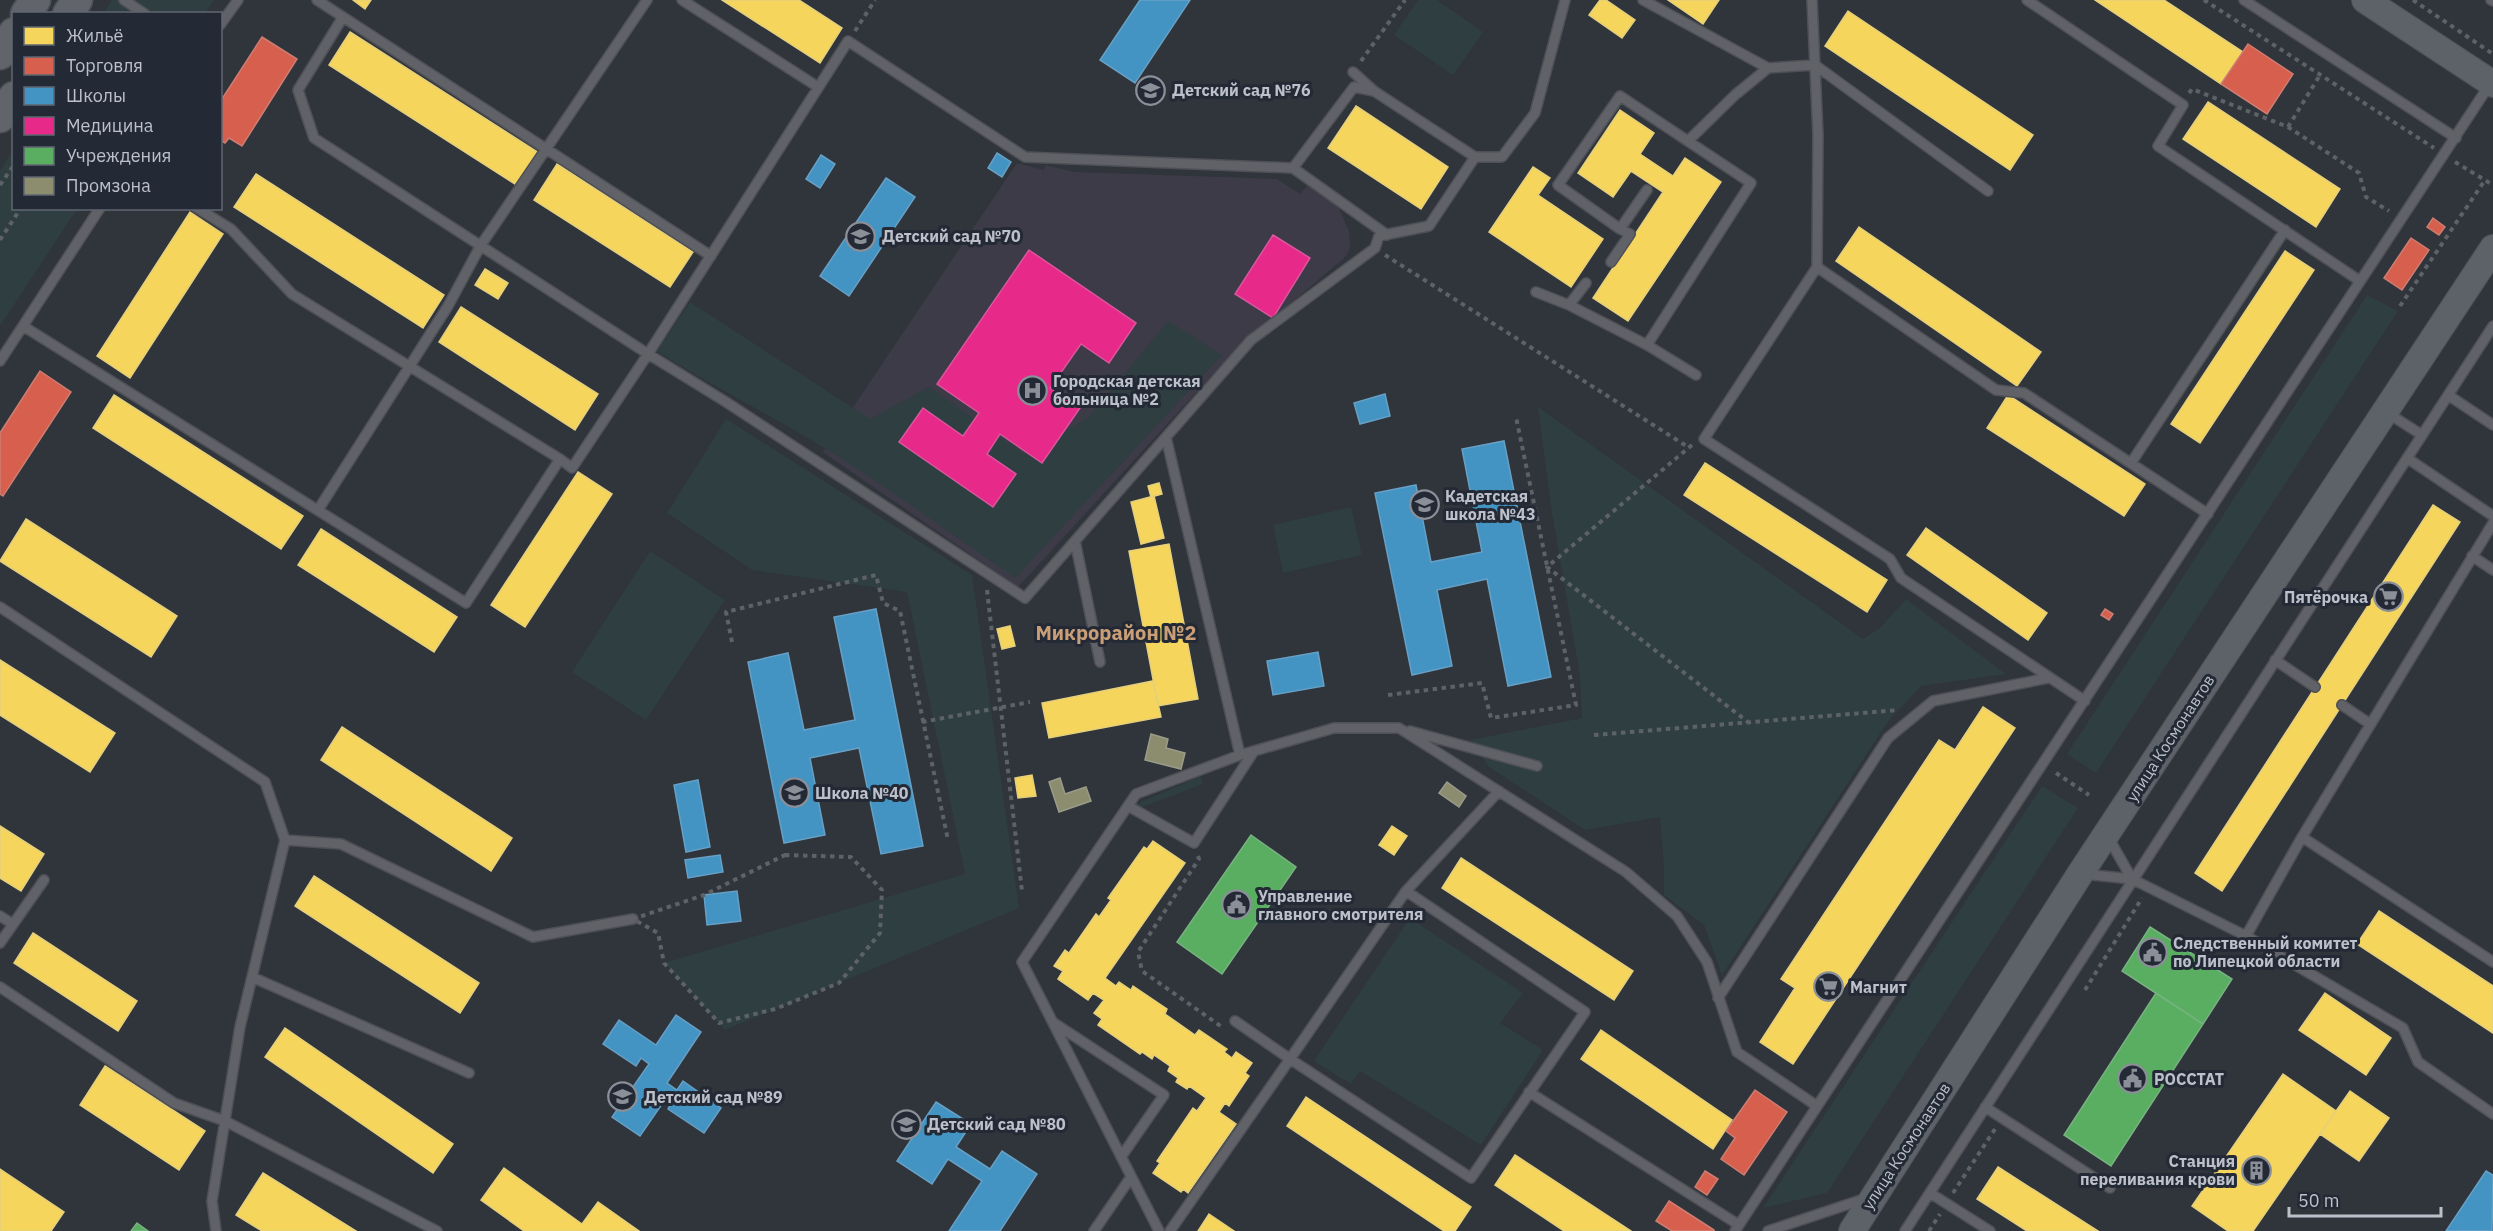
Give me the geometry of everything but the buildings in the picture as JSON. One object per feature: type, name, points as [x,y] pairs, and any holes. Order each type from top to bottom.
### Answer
[{"type":"main road","points":[[2365,0],[2492,82]]},
{"type":"main road","points":[[0,117],[12,100]]},
{"type":"main road","name":"улица Космонавтов","points":[[1852,1231],[2080,874],[2493,248]]},
{"type":"lane","points":[[124,0],[142,12]]},
{"type":"lane","points":[[222,22],[238,0]]},
{"type":"lane","points":[[316,0],[711,256]]},
{"type":"lane","points":[[318,510],[448,306],[481,245],[647,0]]},
{"type":"lane","points":[[682,0],[818,87]]},
{"type":"lane","points":[[1353,72],[1374,91],[1475,157],[1502,157],[1535,113],[1565,0]]},
{"type":"lane","points":[[1643,0],[1768,68],[1815,65],[1988,191]]},
{"type":"lane","points":[[1812,0],[1818,135],[1817,267],[1704,439],[1890,560],[1901,578],[2085,701]]},
{"type":"lane","points":[[2027,0],[2182,105],[2158,146],[2360,281]]},
{"type":"lane","points":[[2244,0],[2456,138]]},
{"type":"lane","points":[[343,17],[297,90],[314,138],[726,402],[1025,598],[1251,340],[1375,248],[1379,236],[1429,226],[1475,157]]},
{"type":"lane","points":[[200,210],[231,229],[292,294],[572,468],[648,354],[848,41],[1025,157],[1293,168],[1387,235]]},
{"type":"lane","points":[[1688,141],[1768,68]]},
{"type":"lane","points":[[1530,1092],[1737,1228],[2492,82]]},
{"type":"lane","points":[[1293,168],[1354,87],[1374,91]]},
{"type":"lane","points":[[1611,262],[1630,234],[1558,185],[1620,96],[1751,183],[1647,345]]},
{"type":"lane","points":[[1620,229],[1647,190]]},
{"type":"lane","points":[[0,361],[99,210]]},
{"type":"lane","points":[[2131,463],[2285,230]]},
{"type":"lane","points":[[1817,267],[1996,390],[2024,393],[2208,514]]},
{"type":"lane","points":[[1569,305],[1586,283]]},
{"type":"lane","points":[[1536,292],[1569,305],[1647,345],[1696,375]]},
{"type":"lane","points":[[23,326],[466,603],[560,459]]},
{"type":"lane","points":[[1905,1231],[2493,326]]},
{"type":"lane","points":[[2448,395],[2493,425]]},
{"type":"lane","points":[[2385,411],[2422,435]]},
{"type":"lane","points":[[1166,437],[1240,755]]},
{"type":"lane","points":[[2407,458],[2493,516]]},
{"type":"lane","points":[[2246,936],[2302,837],[2493,523]]},
{"type":"lane","points":[[1075,541],[1100,662]]},
{"type":"lane","points":[[2472,556],[2493,570]]},
{"type":"lane","points":[[0,607],[265,782],[285,840],[240,1027],[212,1201],[216,1231]]},
{"type":"lane","points":[[2275,660],[2315,687]]},
{"type":"lane","points":[[1718,998],[1888,738],[1933,701],[2048,678]]},
{"type":"lane","points":[[2342,705],[2370,724]]},
{"type":"lane","points":[[1159,1231],[1022,962],[1136,794],[1240,755],[1334,728],[1399,728],[1537,766]]},
{"type":"lane","points":[[1399,728],[1626,873],[1677,916],[1707,962],[1737,1052],[1817,1106]]},
{"type":"lane","points":[[1128,806],[1194,843],[1254,751]]},
{"type":"lane","points":[[1170,1231],[1406,891],[1499,791]]},
{"type":"lane","points":[[2106,835],[2132,879]]},
{"type":"lane","points":[[2302,837],[2493,962]]},
{"type":"lane","points":[[285,840],[341,844],[533,937],[633,919]]},
{"type":"lane","points":[[2080,874],[2132,879],[2246,936],[2403,1028],[2418,1062],[2493,1113]]},
{"type":"lane","points":[[0,943],[44,880]]},
{"type":"lane","points":[[1235,1021],[1471,1178],[1585,1012],[1406,891]]},
{"type":"lane","points":[[0,916],[13,924]]},
{"type":"lane","points":[[252,977],[470,1073]]},
{"type":"lane","points":[[0,987],[174,1103],[225,1121],[437,1231]]},
{"type":"lane","points":[[1052,1022],[1164,1095],[1121,1157]]},
{"type":"lane","points":[[1985,1107],[2110,1188]]},
{"type":"lane","points":[[1094,1231],[1131,1177]]},
{"type":"lane","points":[[1930,1193],[1990,1231]]},
{"type":"lane","points":[[1768,1231],[1875,1195]]},
{"type":"path","points":[[848,41],[875,0]]},
{"type":"path","points":[[1353,72],[1405,0]]},
{"type":"path","points":[[2204,0],[2493,185]]},
{"type":"path","points":[[2413,0],[2493,54]]},
{"type":"path","points":[[2288,127],[2320,75]]},
{"type":"path","points":[[2182,105],[2192,89],[2288,127],[2359,173],[2366,197],[2389,211]]},
{"type":"path","points":[[0,185],[12,168]]},
{"type":"path","points":[[2400,306],[2485,180]]},
{"type":"path","points":[[0,240],[20,210]]},
{"type":"path","points":[[1375,248],[1688,447]]},
{"type":"path","points":[[1388,695],[1482,683],[1491,718],[1576,705],[1516,417]]},
{"type":"path","points":[[1547,567],[1688,447],[1704,439]]},
{"type":"path","points":[[1547,567],[1748,722]]},
{"type":"path","points":[[985,572],[1022,891]]},
{"type":"path","points":[[732,642],[726,612],[876,575],[883,603],[900,611],[948,840]]},
{"type":"path","points":[[922,722],[1030,702]]},
{"type":"path","points":[[1594,735],[1924,708]]},
{"type":"path","points":[[2056,773],[2089,795]]},
{"type":"path","points":[[1194,843],[1199,859],[1138,952],[1142,971],[1227,1029]]},
{"type":"path","points":[[785,855],[851,857],[882,890],[880,933],[839,983],[775,1009],[719,1023],[664,963],[658,933],[633,919],[704,895],[785,855]]},
{"type":"path","points":[[1929,1231],[2002,1118]]},
{"type":"shaded area","points":[[112,0],[214,0],[206,12],[104,12]]},
{"type":"shaded area","points":[[1418,0],[1437,0],[1483,32],[1453,75],[1394,35]]},
{"type":"shaded area","points":[[12,152],[12,210],[76,210],[0,326],[0,171]]},
{"type":"shaded area","name":"Городская детская больница №2","points":[[1017,163],[1044,170],[1045,165],[1074,172],[1277,179],[1300,194],[1309,184],[1333,195],[1349,231],[1350,244],[1348,253],[1343,259],[1273,318],[1241,341],[1242,350],[1214,373],[1018,587],[823,452]]},
{"type":"shaded area","points":[[2367,295],[2398,311],[2096,773],[2067,754]]},
{"type":"shaded area","points":[[690,302],[870,419],[929,387],[1024,454],[1088,418],[1168,321],[1222,355],[1015,578],[842,459],[657,351]]},
{"type":"shaded area","points":[[1538,407],[1863,639],[1880,628],[1906,599],[2006,674],[1921,686],[1889,720],[1722,975],[1704,925],[1664,895],[1660,817],[1585,830],[1489,767],[1470,740],[1582,718],[1580,677],[1551,507]]},
{"type":"shaded area","points":[[726,419],[972,575],[1019,908],[725,1030],[664,963],[965,874],[907,592],[752,570],[667,513]]},
{"type":"shaded area","points":[[1351,507],[1362,555],[1283,573],[1273,525]]},
{"type":"shaded area","points":[[650,551],[725,600],[646,720],[572,672]]},
{"type":"shaded area","points":[[1201,776],[1203,784],[1140,808],[1136,804]]},
{"type":"shaded area","points":[[2042,786],[2078,808],[1827,1193],[1763,1208]]},
{"type":"shaded area","points":[[1410,918],[1523,993],[1500,1023],[1543,1050],[1481,1145],[1360,1071],[1351,1084],[1314,1061]]},
{"type":"place","name":"Детский сад №76","points":[[1151,90]]},
{"type":"place","name":"Детский сад №70","points":[[861,236]]},
{"type":"place","name":"Городская детская больница №2","points":[[1032,390]]},
{"type":"place","name":"Кадетская школа №43","points":[[1424,505]]},
{"type":"place","name":"Пятёрочка","points":[[2389,597]]},
{"type":"place","name":"Школа №40","points":[[794,793]]},
{"type":"place","name":"Управление главного смотрителя","points":[[1237,905]]},
{"type":"place","name":"Следственный комитет по Липецкой области","points":[[2152,952]]},
{"type":"place","name":"Магнит","points":[[1829,987]]},
{"type":"place","name":"РОССТАТ","points":[[2133,1079]]},
{"type":"place","name":"Детский сад №89","points":[[623,1097]]},
{"type":"place","name":"Детский сад №80","points":[[906,1124]]},
{"type":"place","name":"Станция переливания крови","points":[[2256,1170]]},
{"type":"district","name":"Микрорайон №2","points":[[1116,632]]}]
